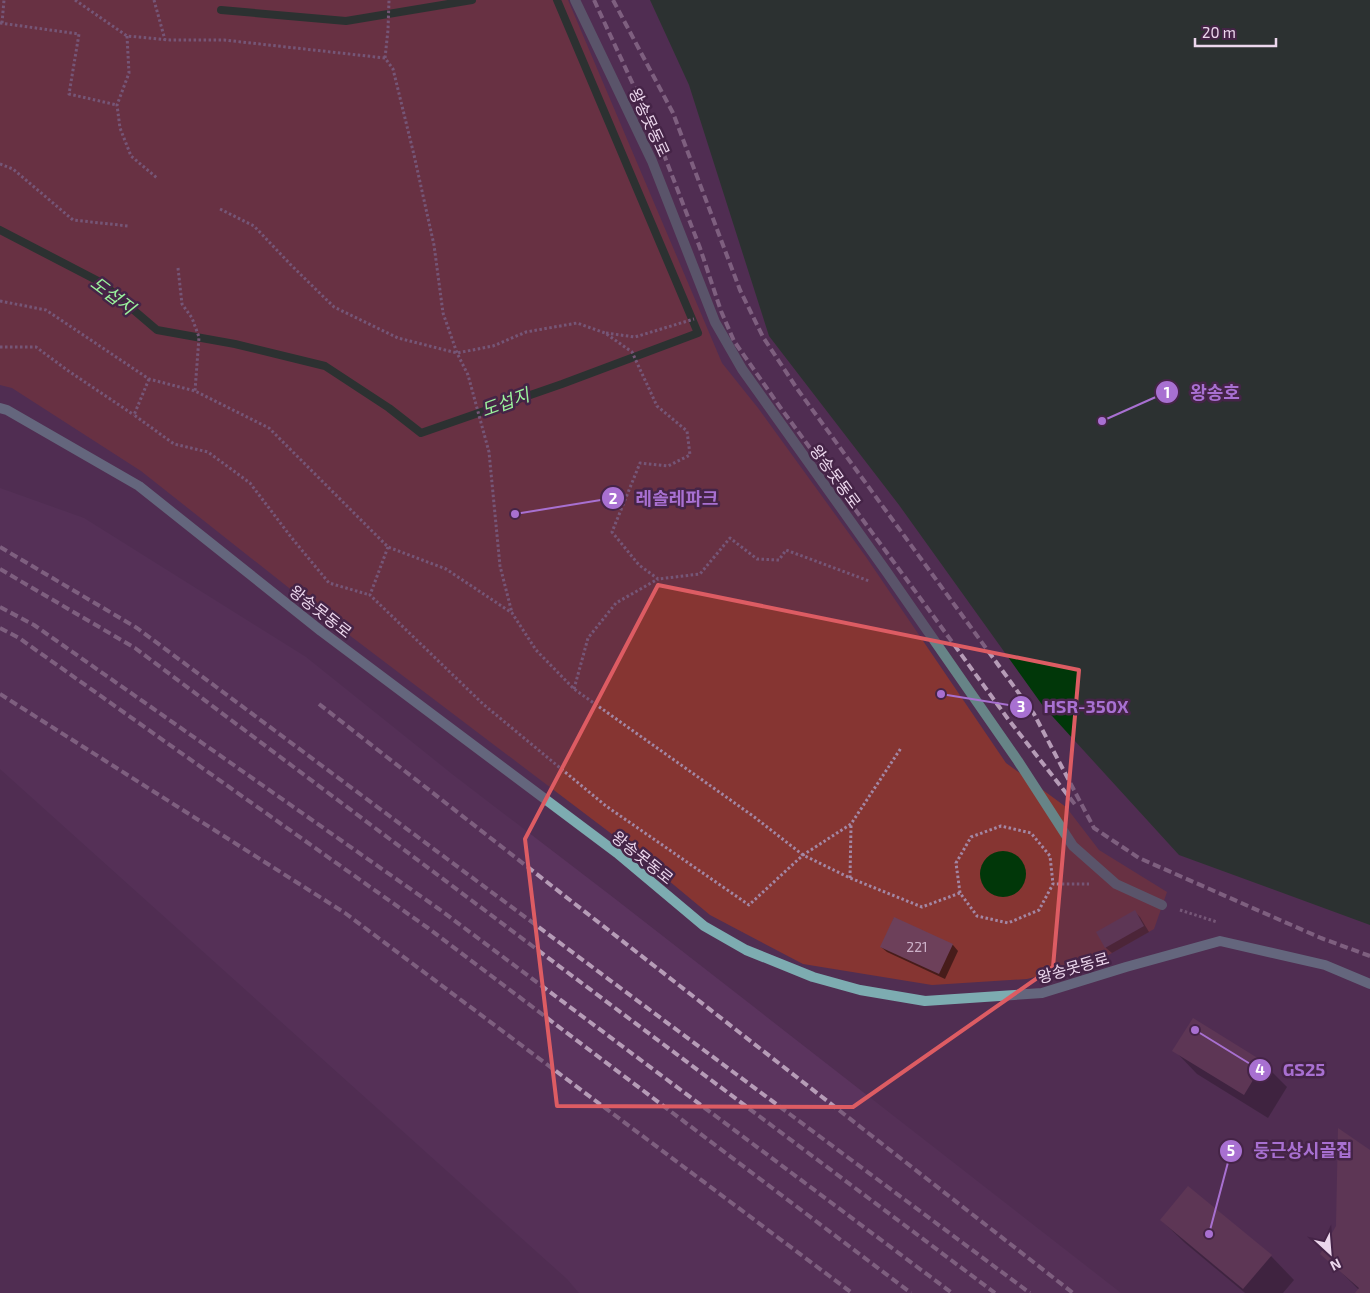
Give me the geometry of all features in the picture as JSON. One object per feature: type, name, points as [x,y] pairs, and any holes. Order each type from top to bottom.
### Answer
[{"type":"street","name":"왕송못동로","points":[[575,0],[652,161],[715,322],[742,369],[1018,761],[1073,846],[1116,884],[1162,905]]},
{"type":"street","name":"왕송못동로","points":[[0,408],[7,410],[139,486],[321,631],[617,853],[704,926],[746,950],[813,977],[860,990],[925,1001],[1042,993],[1126,966],[1220,941],[1325,966],[1370,984]]},
{"type":"path","points":[[4,0],[1,23],[79,34],[69,94],[117,104]]},
{"type":"path","points":[[75,0],[127,36],[165,40],[224,40],[385,58]]},
{"type":"path","points":[[154,0],[165,40]]},
{"type":"path","points":[[389,0],[385,58],[393,69],[414,155],[434,245],[443,313],[457,353],[468,375],[489,452],[500,566],[512,613],[536,650],[574,689],[753,816],[804,855],[850,878],[922,907],[960,893]]},
{"type":"path","points":[[127,36],[129,73],[117,104],[120,128],[132,156],[157,178]]},
{"type":"path","points":[[0,164],[14,169],[73,220],[128,226]]},
{"type":"path","points":[[220,209],[254,226],[291,266],[334,307],[398,338],[457,353],[493,346],[526,332],[577,323],[605,332],[634,337],[688,321]]},
{"type":"path","points":[[178,268],[182,304],[192,318],[199,337],[195,391]]},
{"type":"path","points":[[0,301],[46,310],[149,379],[195,391],[269,428],[388,547],[446,569],[512,613]]},
{"type":"path","points":[[605,332],[632,352],[657,406],[687,431],[690,455],[668,466],[640,464],[612,532],[639,565],[658,579]]},
{"type":"path","points":[[0,347],[36,347],[174,444],[208,452],[250,483],[329,583],[370,595],[483,704],[606,806],[749,905],[804,855],[851,824],[901,748]]},
{"type":"path","points":[[134,415],[149,379]]},
{"type":"path","points":[[574,689],[588,638],[616,602],[658,579],[700,574],[730,538],[757,559],[779,560],[786,550],[872,582],[886,571]]},
{"type":"path","points":[[370,595],[388,547]]},
{"type":"path","points":[[850,878],[851,824]]},
{"type":"path","points":[[1001,826],[1031,834],[1050,856],[1053,884],[1039,910],[1008,923],[977,916],[960,893],[956,863],[971,837],[1001,826]]},
{"type":"path","points":[[1053,884],[1116,884]]},
{"type":"highlighted area","points":[[658,585],[1079,670],[1053,967],[853,1107],[557,1106],[525,839]]},
{"type":"shaded area","points":[[0,0],[568,0],[722,363],[758,408],[866,557],[1006,763],[1066,807],[1099,850],[1167,892],[1154,929],[1098,961],[1027,979],[932,985],[803,964],[710,915],[621,841],[332,622],[141,471],[12,388],[0,385]]},
{"type":"shaded area","points":[[650,0],[1370,0],[1370,925],[1179,855],[1043,706],[899,505],[769,336],[689,85]]},
{"type":"shaded area","points":[[0,488],[84,518],[306,657],[452,774],[1121,1293],[579,1293],[567,1279],[0,769]]},
{"type":"shaded area","points":[[1008,851],[1012,852],[1022,861],[1025,865],[1025,883],[1016,893],[1008,897],[998,897],[990,893],[981,883],[980,869],[984,861],[994,852]]},
{"type":"building","points":[[1135,910],[1144,926],[1105,948],[1096,932]]},
{"type":"building","points":[[894,917],[953,944],[939,974],[880,947]]},
{"type":"building","points":[[1193,1018],[1264,1062],[1244,1095],[1172,1051]]},
{"type":"building","points":[[1338,1128],[1370,1150],[1370,1293],[1355,1293],[1359,1288],[1320,1254],[1336,1226]]},
{"type":"building","points":[[1188,1186],[1272,1255],[1243,1289],[1160,1220]]},
{"type":"waterway","name":"도섭지","points":[[221,10],[346,21],[472,0]]},
{"type":"waterway","name":"도섭지","points":[[0,230],[102,283],[157,330],[235,344],[325,366],[389,408],[421,433],[562,384],[698,333],[557,0]]},
{"type":"railway","points":[[594,0],[656,134],[700,248],[721,311],[734,341],[1008,719],[1077,807]]},
{"type":"railway","points":[[613,0],[673,113],[740,290],[763,337],[798,390],[1034,714],[1094,828],[1139,858],[1321,938],[1370,956]]},
{"type":"railway","points":[[0,547],[137,628],[1030,1293]]},
{"type":"railway","points":[[0,569],[135,648],[995,1293]]},
{"type":"railway","points":[[0,607],[34,625],[439,909],[952,1293]]},
{"type":"railway","points":[[0,628],[19,638],[428,928],[911,1293]]},
{"type":"railway","points":[[0,694],[345,913],[852,1293]]},
{"type":"railway","points":[[319,704],[1073,1293]]},
{"type":"place","name":"왕송호","points":[[1102,421]]},
{"type":"place","name":"레솔레파크","points":[[515,514]]},
{"type":"place","name":"HSR-350X","points":[[941,694]]},
{"type":"place","name":"GS25","points":[[1195,1030]]},
{"type":"place","name":"둥근상시골집","points":[[1209,1234]]}]
